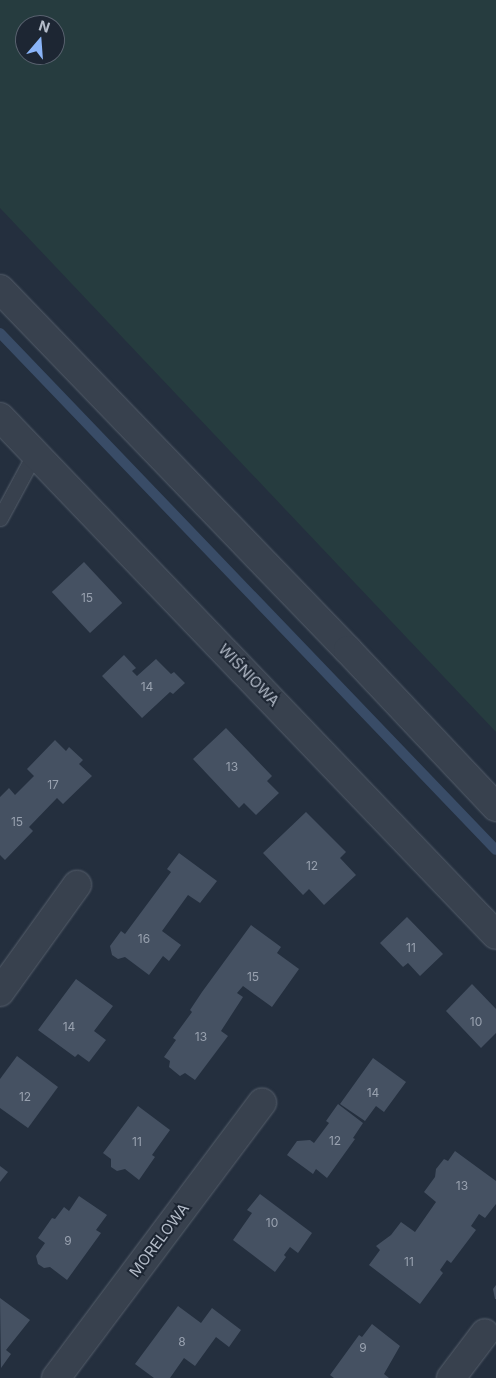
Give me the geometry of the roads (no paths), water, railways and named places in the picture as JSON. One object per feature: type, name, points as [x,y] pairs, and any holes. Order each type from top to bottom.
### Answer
[{"type":"street","points":[[0,289],[348,650],[496,807]]},
{"type":"street","name":"WIŚNIOWA","points":[[0,417],[496,935]]},
{"type":"street","points":[[0,992],[77,885]]},
{"type":"street","name":"MORELOWA","points":[[56,1378],[262,1103]]},
{"type":"street","points":[[451,1378],[485,1333]]},
{"type":"lane","points":[[0,518],[35,453]]},
{"type":"waterway","points":[[0,333],[496,850]]}]
